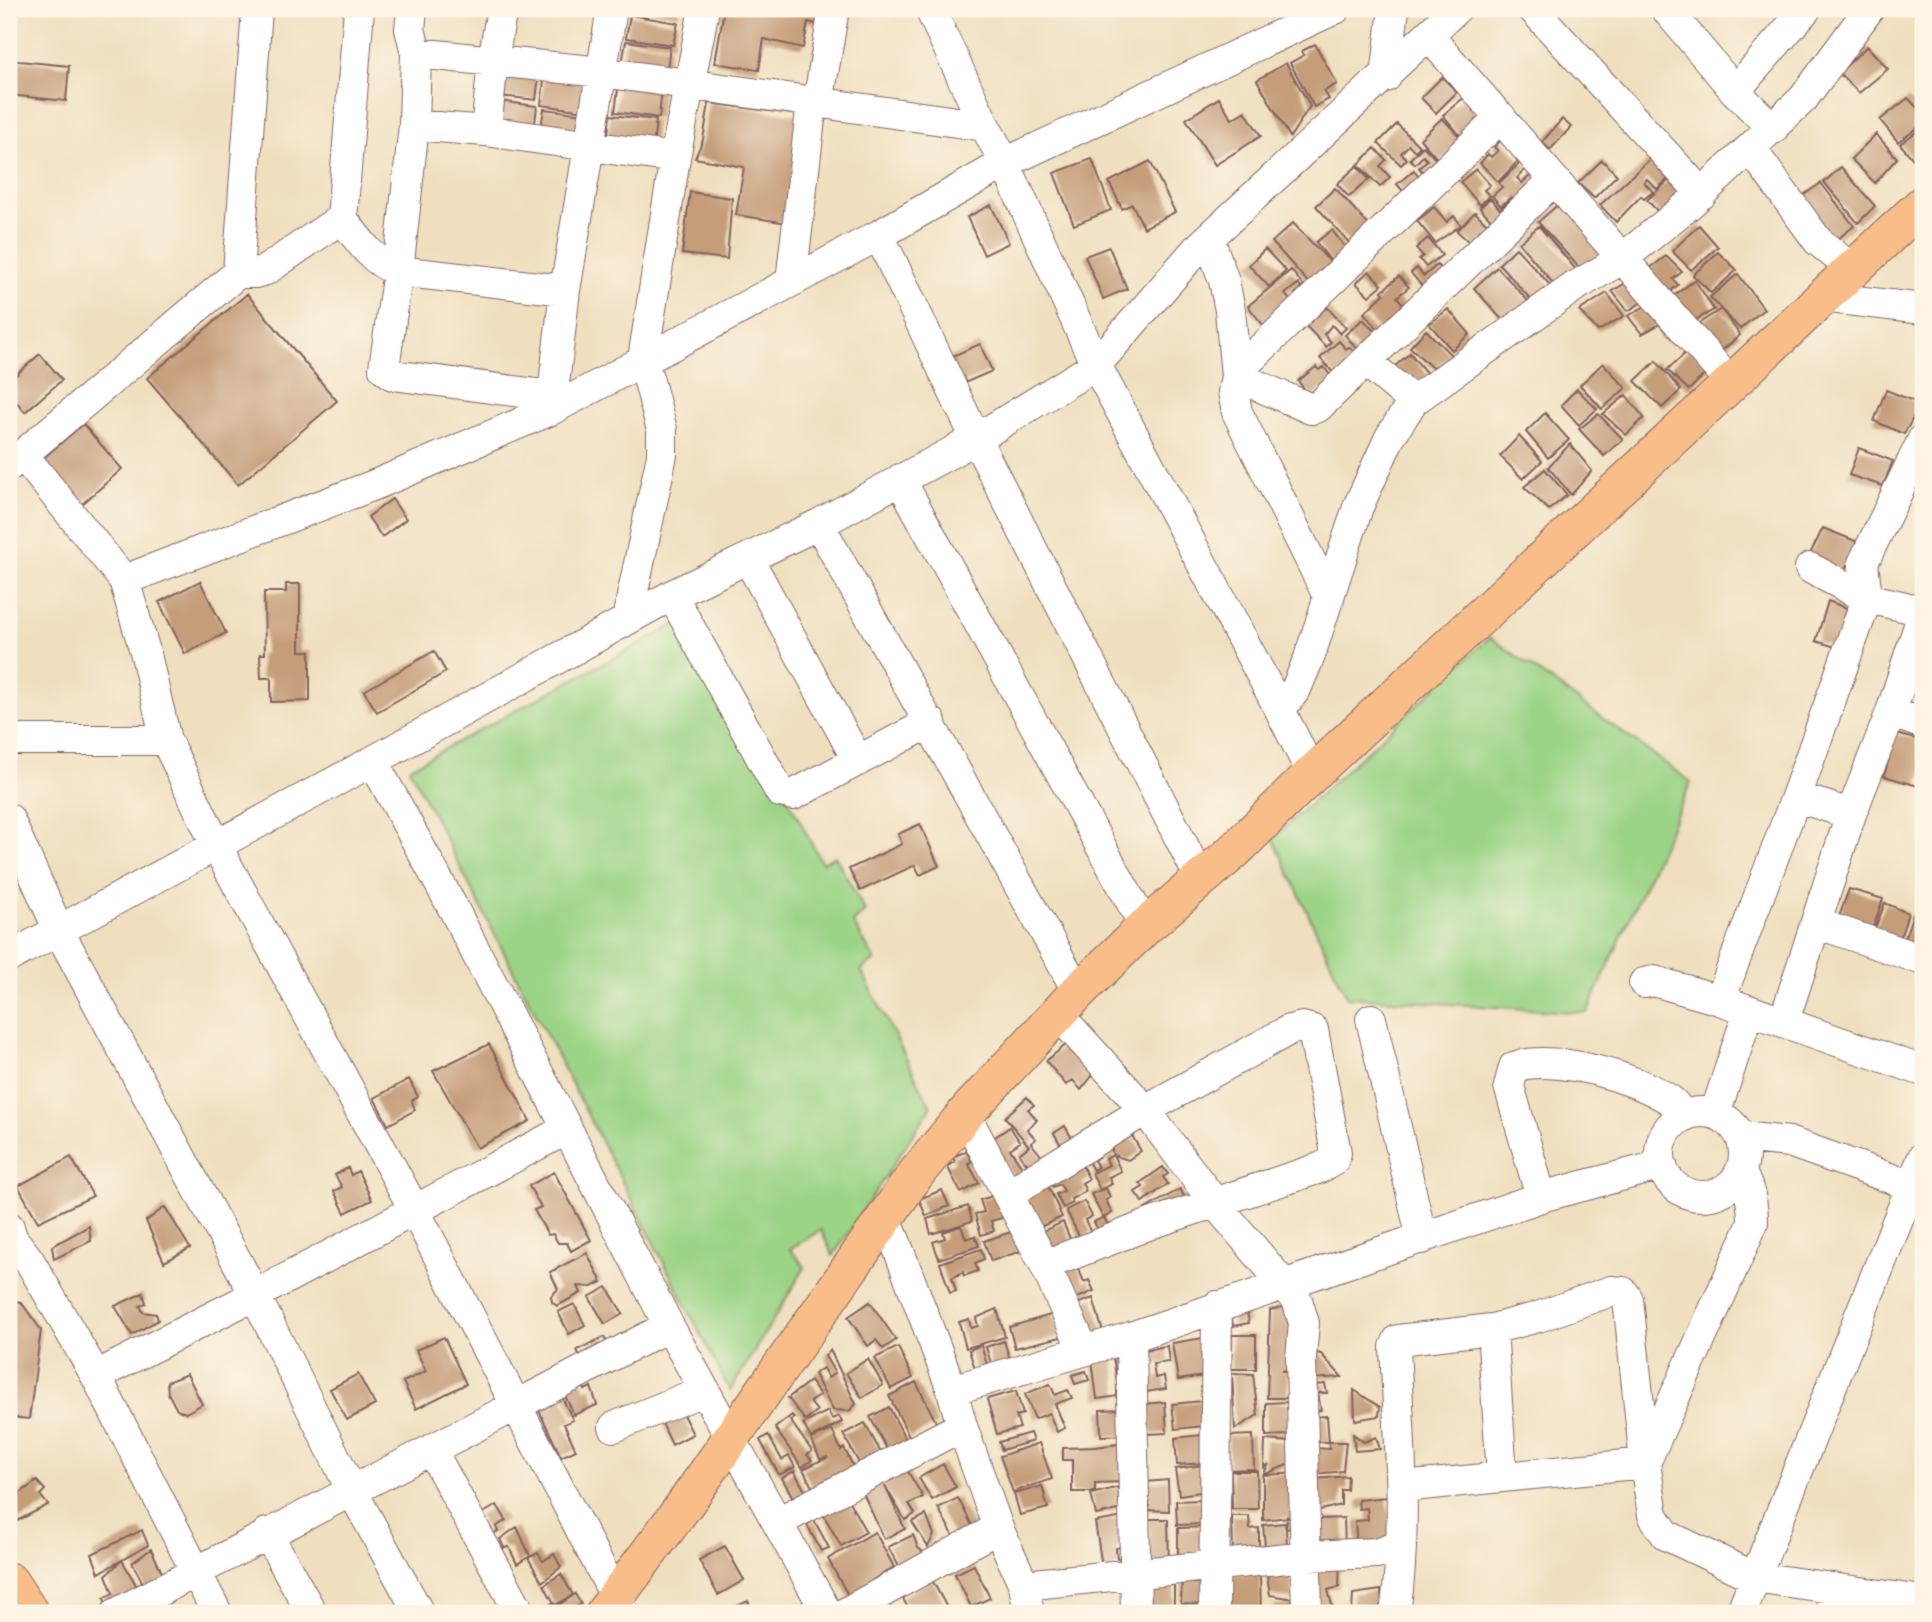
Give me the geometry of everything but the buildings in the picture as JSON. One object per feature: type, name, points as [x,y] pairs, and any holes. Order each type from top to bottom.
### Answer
[{"type":"main road","points":[[614,1608],[730,1436],[915,1175],[965,1114],[1067,1003],[1145,928],[1202,880],[1311,774],[1923,204]]},
{"type":"main road","points":[[9,1581],[30,1613]]},
{"type":"street","points":[[238,273],[257,9]]},
{"type":"street","points":[[359,9],[342,218],[373,258],[398,271],[565,290]]},
{"type":"street","points":[[412,9],[410,29],[416,53],[414,125],[384,368],[387,373],[551,403]]},
{"type":"street","points":[[486,131],[493,60],[502,9]]},
{"type":"street","points":[[551,403],[565,290],[612,9]]},
{"type":"street","points":[[627,620],[662,455],[662,430],[643,359],[675,158],[704,9]]},
{"type":"street","points":[[791,281],[815,103],[834,9]]},
{"type":"street","points":[[930,9],[1005,163],[1097,365],[1280,710],[1311,774]]},
{"type":"street","points":[[124,580],[377,484],[551,403],[643,359],[791,281],[1005,163],[1335,9]]},
{"type":"street","points":[[1385,77],[1394,9]]},
{"type":"street","points":[[9,957],[373,761],[672,595],[749,560],[976,439],[1097,365],[1209,238],[1456,9]]},
{"type":"street","points":[[1533,9],[1702,194]]},
{"type":"street","points":[[1666,9],[1735,91],[1773,129]]},
{"type":"street","points":[[1735,91],[1806,9]]},
{"type":"street","points":[[1280,710],[1296,689],[1358,507],[1390,437],[1413,401],[1573,287],[1622,259],[1702,194],[1803,99],[1870,9]]},
{"type":"street","points":[[1429,36],[1730,382]]},
{"type":"street","points":[[416,53],[690,83],[985,126]]},
{"type":"street","points":[[1237,374],[1501,117]]},
{"type":"street","points":[[414,125],[486,131],[675,158]]},
{"type":"street","points":[[1751,149],[1818,241],[1852,270]]},
{"type":"street","points":[[1237,374],[1311,409],[1318,407],[1554,180]]},
{"type":"street","points":[[342,218],[266,270],[238,273],[16,460],[124,580],[146,655],[166,740],[216,845],[414,1209],[515,1405],[614,1608]]},
{"type":"street","points":[[879,234],[976,439],[1202,880]]},
{"type":"street","points":[[1209,238],[1228,300],[1237,374],[1234,402],[1237,412],[1329,598]]},
{"type":"street","points":[[1822,298],[1923,309]]},
{"type":"street","points":[[1367,362],[1413,401]]},
{"type":"street","points":[[1720,1000],[1867,598],[1863,563],[1923,439]]},
{"type":"street","points":[[900,479],[1145,928]]},
{"type":"street","points":[[819,524],[931,723],[1067,1003],[1214,1202],[1297,1300],[1304,1323],[1301,1358],[1307,1613]]},
{"type":"street","points":[[749,560],[858,761]]},
{"type":"street","points":[[1784,1021],[1851,814],[1891,712],[1923,612],[1867,598],[1810,568]]},
{"type":"street","points":[[672,595],[780,792],[793,795],[931,723]]},
{"type":"street","points":[[1891,712],[1923,724]]},
{"type":"street","points":[[9,740],[166,740]]},
{"type":"street","points":[[373,761],[460,920],[669,1326],[827,1613]]},
{"type":"street","points":[[1796,797],[1851,814]]},
{"type":"street","points":[[9,819],[59,931],[256,1295],[352,1492],[419,1613]]},
{"type":"street","points":[[1816,923],[1923,960]]},
{"type":"street","points":[[1644,983],[1654,981],[1720,1000],[1923,1071]]},
{"type":"street","points":[[1715,1114],[1749,1010]]},
{"type":"street","points":[[1371,1019],[1422,1239]]},
{"type":"street","points":[[1008,1194],[1145,1110],[1289,1030],[1302,1027],[1313,1030],[1336,1153],[1333,1161],[1320,1168],[1214,1202],[1045,1265]]},
{"type":"street","points":[[1541,1197],[1509,1086],[1514,1067],[1527,1063],[1558,1064],[1611,1073],[1671,1101],[1685,1116]]},
{"type":"street","points":[[1705,1112],[1715,1114],[1734,1127],[1741,1136],[1744,1161],[1741,1173],[1723,1191],[1711,1196],[1686,1194],[1675,1187],[1662,1165],[1660,1151],[1664,1136],[1673,1124],[1685,1116],[1705,1112]]},
{"type":"street","points":[[965,1114],[1045,1265],[1084,1351]]},
{"type":"street","points":[[96,1376],[256,1295],[567,1129]]},
{"type":"street","points":[[1741,1136],[1788,1142],[1912,1186]]},
{"type":"street","points":[[1741,1613],[1754,1577],[1910,1227],[1912,1186],[1923,1157]]},
{"type":"street","points":[[952,1390],[1130,1337],[1541,1197],[1662,1165]]},
{"type":"street","points":[[1645,1462],[1753,1223],[1750,1190],[1741,1173]]},
{"type":"street","points":[[886,1217],[952,1390],[998,1528],[1026,1599],[1136,1574],[1307,1556],[1377,1553],[1401,1544]]},
{"type":"street","points":[[9,1227],[19,1266],[96,1376],[217,1613]]},
{"type":"street","points":[[1395,1613],[1401,1544],[1402,1487],[1395,1347],[1398,1340],[1492,1329],[1538,1317],[1611,1291],[1623,1292],[1628,1299],[1653,1515],[1666,1535],[1754,1577],[1833,1601],[1906,1604]]},
{"type":"street","points":[[1214,1613],[1217,1306]]},
{"type":"street","points":[[117,1613],[669,1326]]},
{"type":"street","points":[[1492,1329],[1503,1475]]},
{"type":"street","points":[[1130,1337],[1136,1613]]},
{"type":"street","points":[[614,1427],[705,1390]]},
{"type":"street","points":[[778,1522],[962,1426]]},
{"type":"street","points":[[432,1451],[520,1613]]},
{"type":"street","points":[[1402,1487],[1645,1462]]},
{"type":"street","points":[[845,1613],[998,1528]]},
{"type":"street","points":[[267,1534],[312,1613]]},
{"type":"green space","points":[[682,621],[786,795],[822,863],[835,856],[865,911],[853,923],[875,960],[861,970],[931,1107],[833,1256],[821,1230],[790,1249],[805,1267],[730,1391],[409,768]]},
{"type":"green space","points":[[1490,637],[1691,782],[1587,1013],[1347,997],[1273,838]]}]
